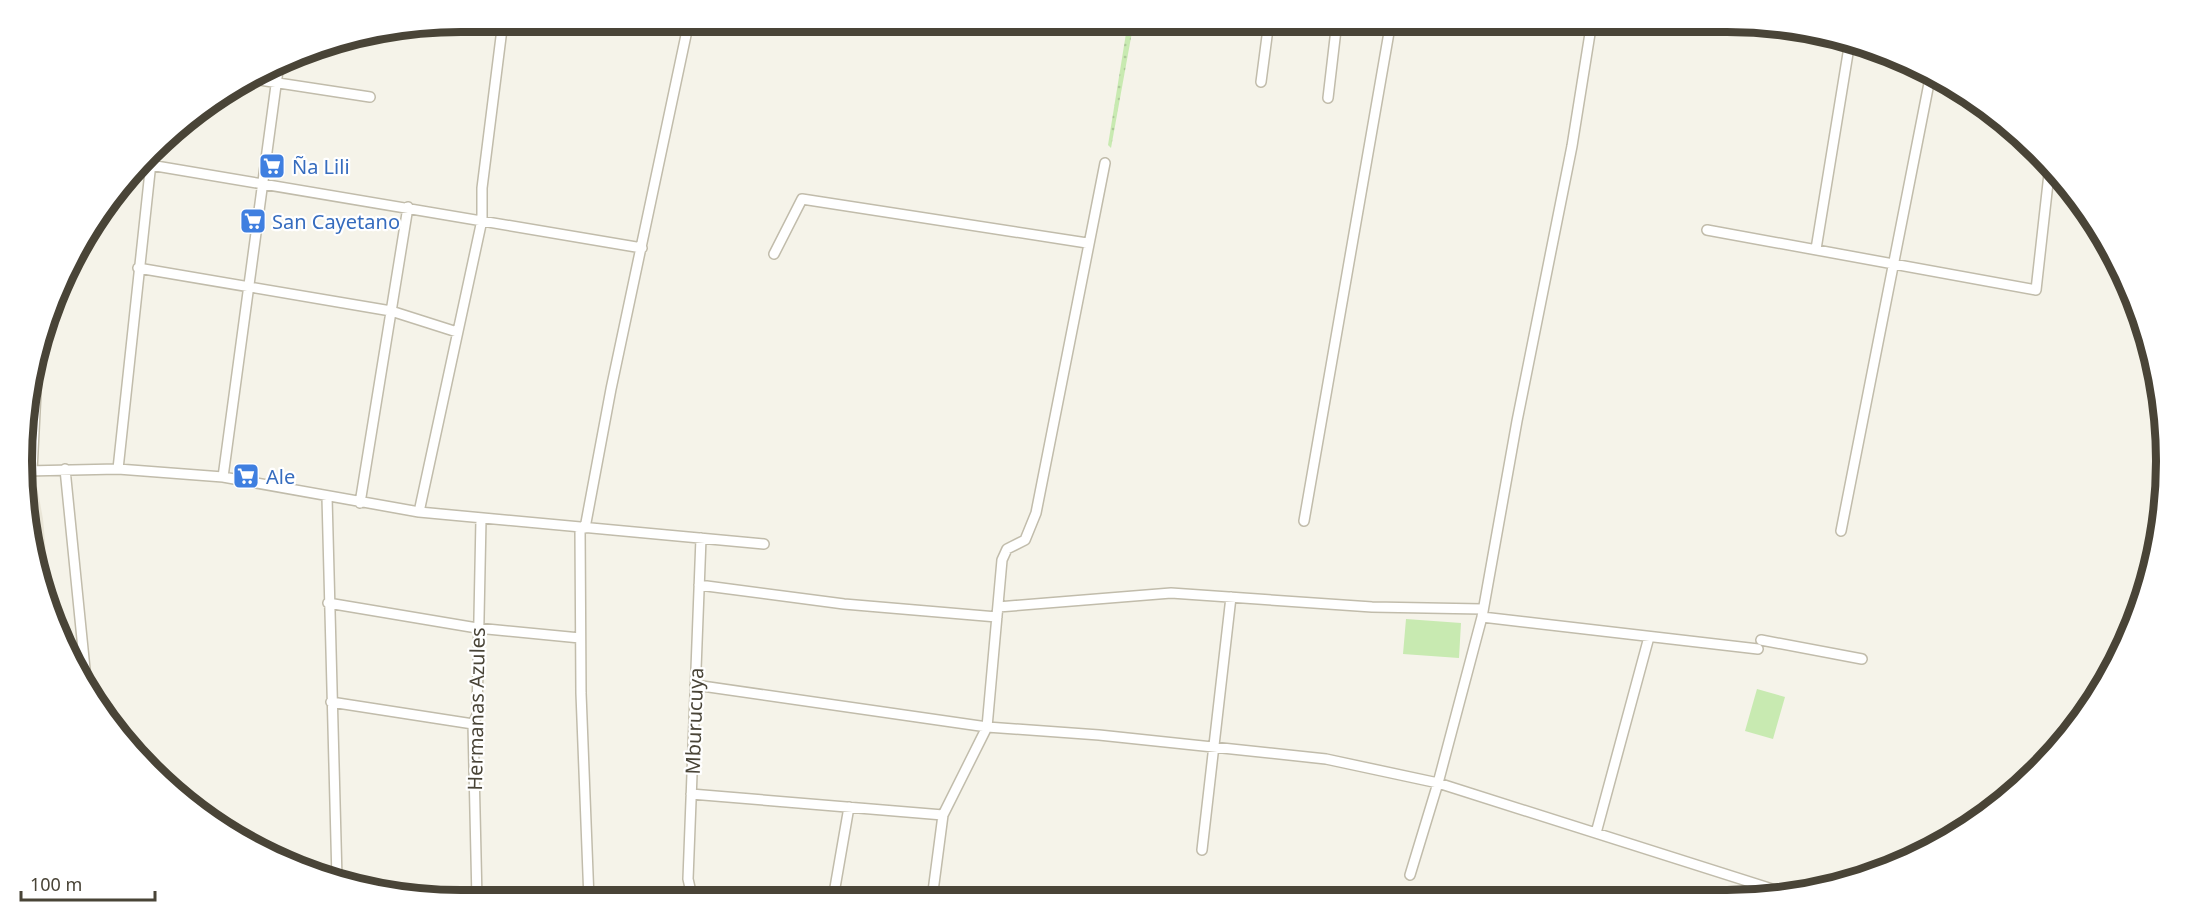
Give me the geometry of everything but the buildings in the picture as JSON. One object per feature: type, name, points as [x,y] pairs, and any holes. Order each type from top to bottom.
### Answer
[{"type":"street","points":[[419,512],[482,220],[482,188],[502,32]]},
{"type":"street","points":[[589,890],[580,638],[582,528],[687,32]]},
{"type":"street","points":[[1261,82],[1268,32]]},
{"type":"street","points":[[1328,98],[1336,32]]},
{"type":"street","points":[[1304,521],[1389,32]]},
{"type":"street","points":[[1410,875],[1438,783],[1482,613],[1572,146],[1590,32]]},
{"type":"street","points":[[1816,249],[1849,49]]},
{"type":"street","points":[[223,477],[277,73]]},
{"type":"street","points":[[263,80],[370,97]]},
{"type":"street","points":[[1842,531],[1929,82]]},
{"type":"street","points":[[933,890],[943,815],[987,727],[1002,560],[1005,552],[1025,540],[1036,513],[1087,243],[1105,163]]},
{"type":"street","points":[[118,469],[150,165],[642,248]]},
{"type":"street","points":[[1707,230],[2036,290],[2049,177]]},
{"type":"street","points":[[774,254],[802,199],[1087,243]]},
{"type":"street","points":[[360,503],[408,207]]},
{"type":"street","points":[[138,268],[391,311],[457,332]]},
{"type":"street","points":[[65,469],[85,667]]},
{"type":"street","points":[[32,471],[118,469],[223,477],[419,512],[764,544]]},
{"type":"street","points":[[327,497],[337,871]]},
{"type":"street","name":"Hermanas Azules","points":[[477,890],[473,724],[477,715],[481,519]]},
{"type":"street","name":"Mburucuya","points":[[691,890],[688,879],[701,538]]},
{"type":"street","points":[[699,585],[844,604],[998,612],[1062,600],[1171,593],[1372,608],[1482,613],[1649,637],[1760,644],[1862,659]]},
{"type":"street","points":[[1202,850],[1231,597]]},
{"type":"street","points":[[328,603],[477,628],[580,638]]},
{"type":"street","points":[[1596,833],[1649,637]]},
{"type":"street","points":[[695,685],[987,727],[1099,735],[1213,749],[1326,759],[1438,783],[1768,888]]},
{"type":"street","points":[[331,702],[473,724]]},
{"type":"street","points":[[691,794],[943,815]]},
{"type":"street","points":[[834,890],[849,807]]},
{"type":"shaded area","points":[[32,481],[36,481],[43,519],[49,580],[35,516]]},
{"type":"green space","points":[[1126,32],[1132,32],[1111,148],[1108,145]]},
{"type":"green space","points":[[1406,619],[1461,623],[1459,658],[1403,654]]},
{"type":"green space","points":[[1757,689],[1785,697],[1773,739],[1745,731]]},
{"type":"place","name":"Ña Lili","points":[[272,166]]},
{"type":"place","name":"San Cayetano","points":[[253,221]]},
{"type":"place","name":"Ale","points":[[246,476]]}]
